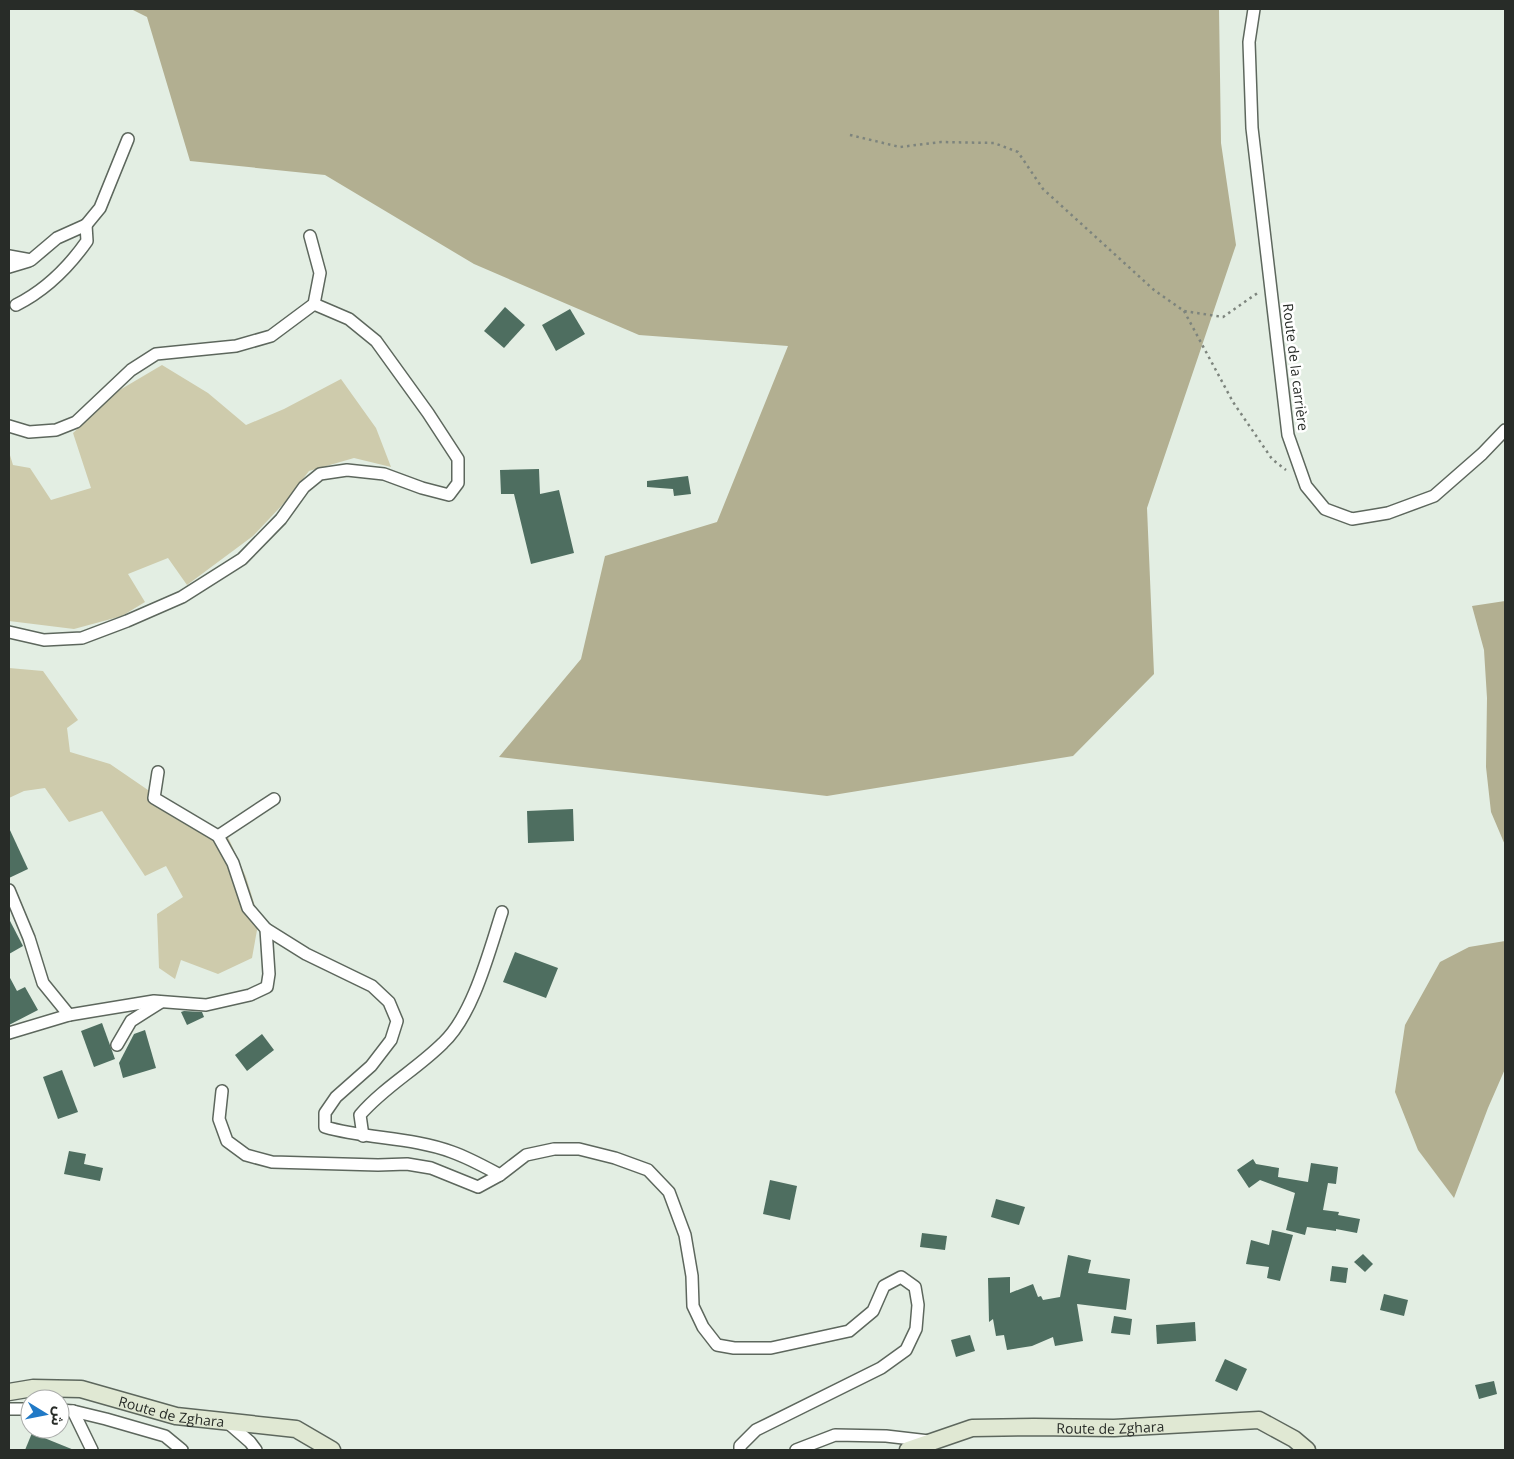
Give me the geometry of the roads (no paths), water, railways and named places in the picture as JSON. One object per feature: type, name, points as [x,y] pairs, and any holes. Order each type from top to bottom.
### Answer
[{"type":"street","name":"Route de la carrière","points":[[1254,9],[1249,42],[1252,128],[1288,435],[1306,486],[1325,509],[1352,519],[1388,513],[1434,496],[1482,454],[1505,430]]},
{"type":"street","points":[[9,267],[31,260],[57,238],[86,226],[100,208],[128,139]]},
{"type":"street","points":[[16,305],[36,295],[73,261],[87,241],[86,226]]},
{"type":"street","points":[[9,426],[29,432],[56,430],[76,422],[132,370],[156,354],[236,346],[271,336],[314,304],[320,273],[310,236]]},
{"type":"street","points":[[9,256],[31,260]]},
{"type":"street","points":[[9,632],[44,640],[82,638],[182,597],[242,559],[281,519],[304,487],[320,474],[347,470],[384,474],[422,488],[449,495],[458,483],[458,458],[428,413],[376,341],[349,319],[314,304]]},
{"type":"street","points":[[158,772],[154,798],[218,836],[233,863],[248,908],[266,929],[306,954],[372,986],[389,1002],[396,1021],[391,1040],[371,1066],[336,1098],[325,1113],[325,1127],[363,1136],[413,1142],[451,1151],[500,1176]]},
{"type":"street","points":[[218,836],[274,798]]},
{"type":"street","points":[[9,890],[29,938],[44,983],[69,1015]]},
{"type":"street","points":[[363,1136],[360,1115],[371,1102],[444,1043],[464,1017],[502,912]]},
{"type":"street","points":[[9,1033],[69,1015],[154,1000],[206,1005],[250,995],[267,987],[269,974],[266,929]]},
{"type":"street","points":[[117,1045],[132,1021],[162,1002]]},
{"type":"street","points":[[222,1091],[219,1119],[227,1141],[246,1155],[272,1162],[407,1164],[431,1168],[478,1187],[500,1176],[526,1156],[554,1149],[578,1149],[615,1158],[648,1170],[669,1192],[686,1235],[692,1276],[693,1306],[702,1327],[717,1345],[734,1348],[771,1348],[849,1331],[873,1311],[884,1286],[901,1278],[915,1287],[918,1305],[916,1329],[906,1350],[881,1368],[756,1430],[740,1446],[740,1450]]},
{"type":"street","name":"Route de Zghara","points":[[9,1392],[33,1388],[81,1389],[176,1416],[296,1429],[332,1450]]},
{"type":"street","points":[[70,1411],[165,1436],[182,1450]]},
{"type":"street","points":[[73,1411],[92,1450]]},
{"type":"street","name":"Route de Zghara","points":[[908,1450],[972,1428],[1114,1428],[1259,1420],[1294,1439],[1307,1450]]},
{"type":"street","points":[[227,1421],[256,1450]]},
{"type":"street","points":[[796,1450],[835,1436],[886,1436],[934,1441]]}]
